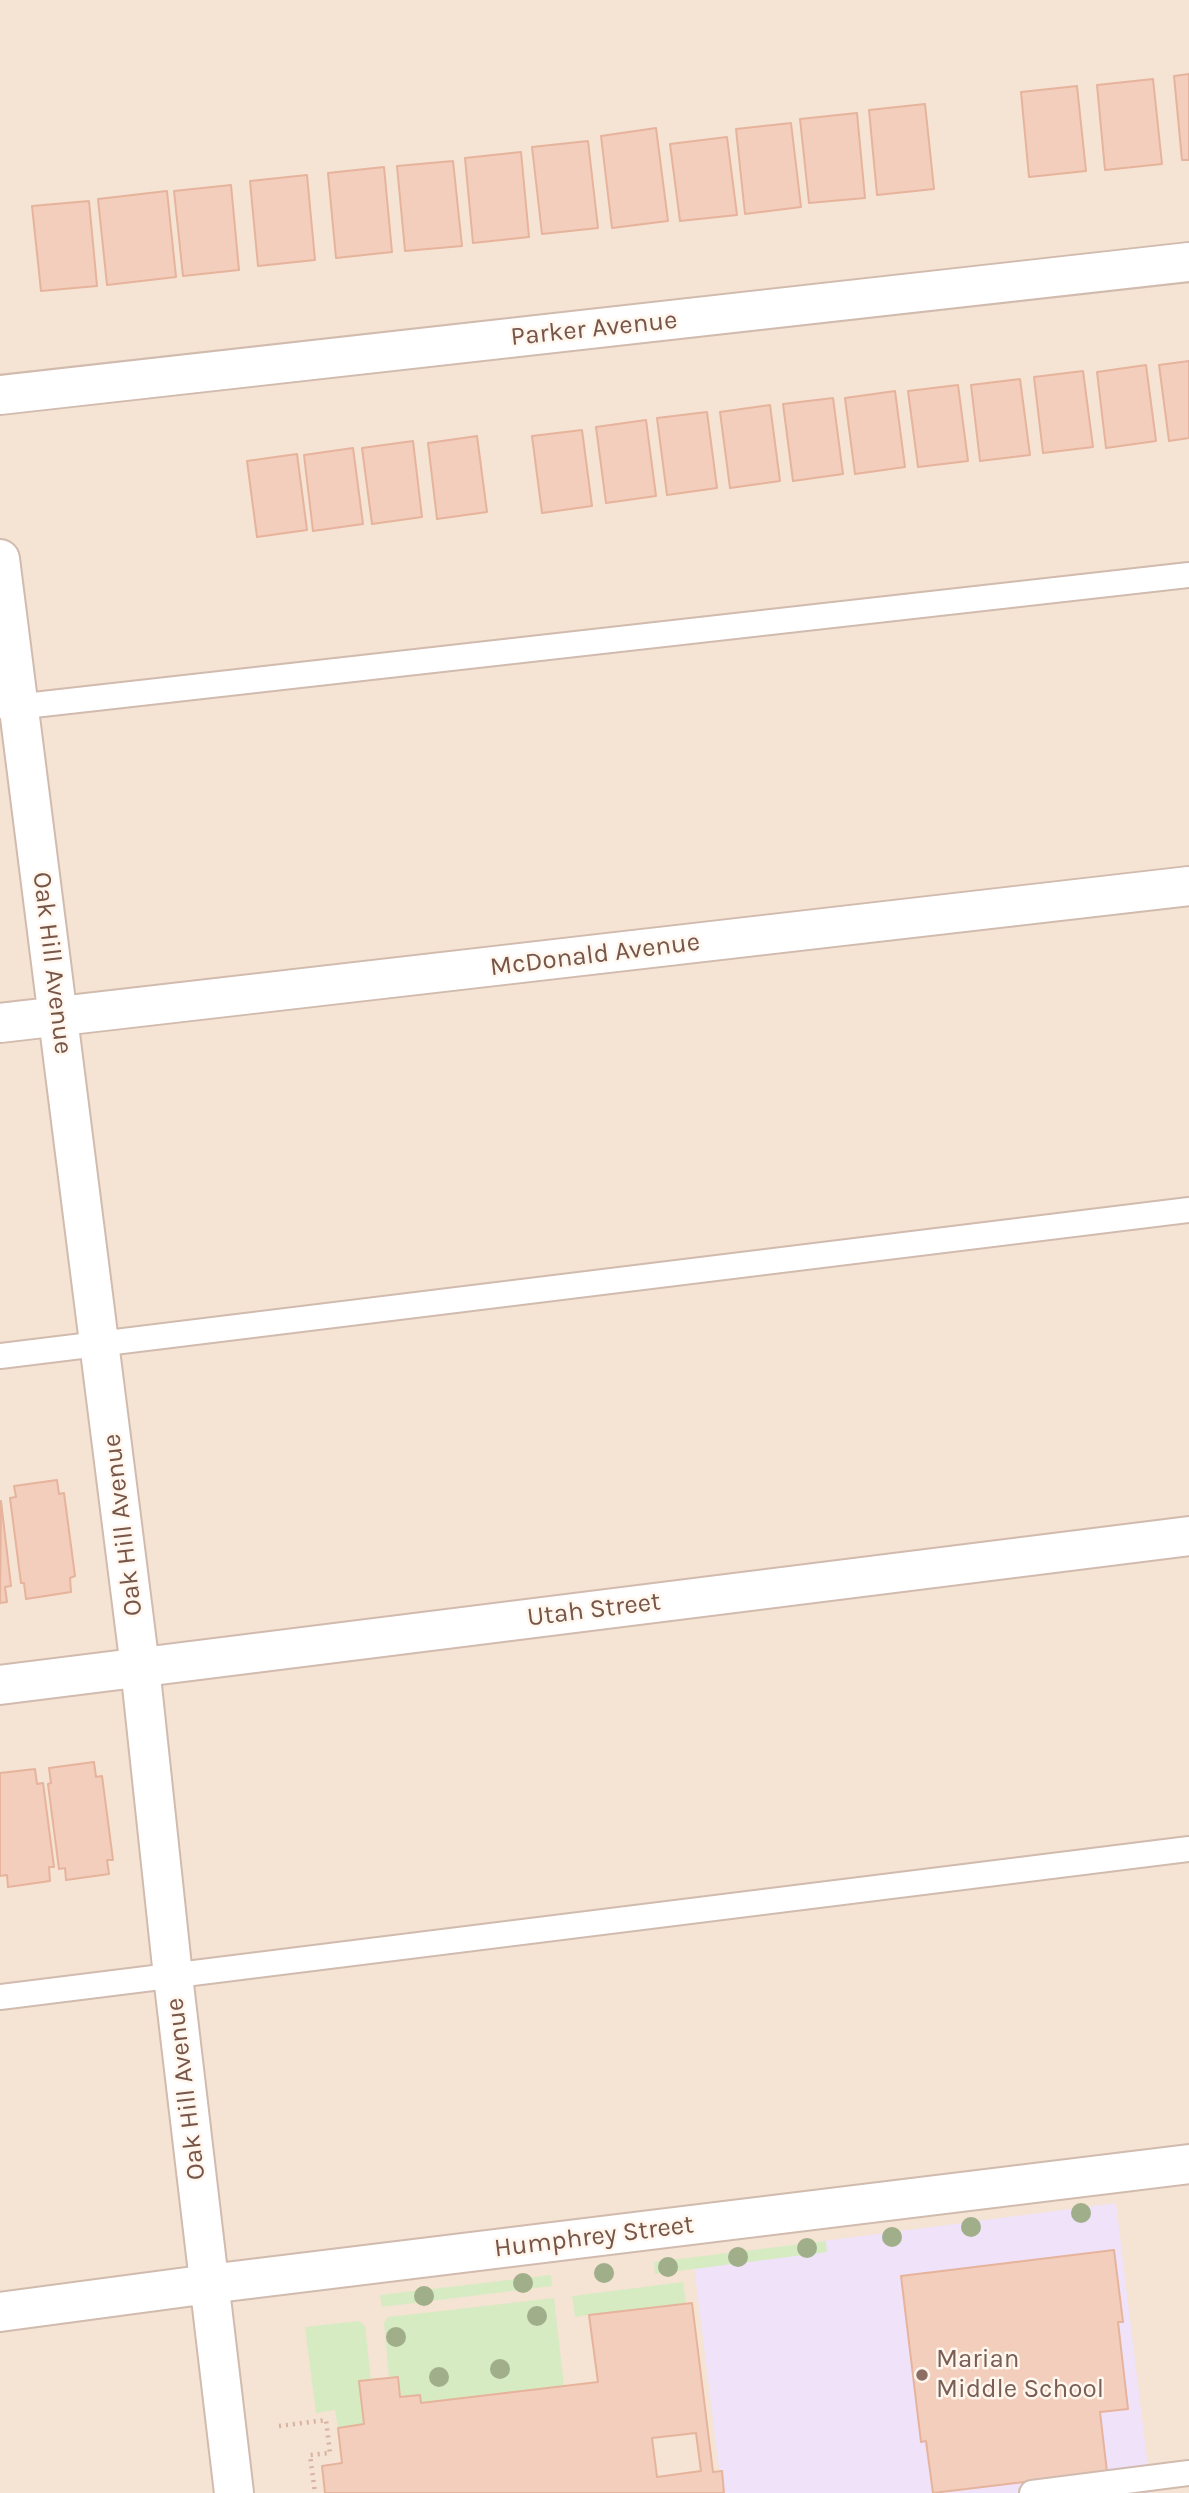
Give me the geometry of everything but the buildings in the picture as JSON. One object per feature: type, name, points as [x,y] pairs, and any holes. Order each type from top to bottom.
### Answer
[{"type":"street","name":"Parker Avenue","points":[[0,395],[1189,262]]},
{"type":"street","name":"Oak Hill Avenue","points":[[0,559],[10,707],[59,1016],[101,1344],[234,2493]]},
{"type":"street","name":"McDonald Avenue","points":[[0,1023],[1189,886]]},
{"type":"street","name":"Utah Street","points":[[0,1685],[1189,1536]]},
{"type":"street","name":"Humphrey Street","points":[[0,2312],[1189,2164]]},
{"type":"lane","points":[[10,707],[1189,575]]},
{"type":"lane","points":[[0,1356],[1189,1210]]},
{"type":"lane","points":[[0,1997],[1189,1849]]},
{"type":"lane","points":[[1032,2493],[1189,2473]]},
{"type":"path","points":[[279,2426],[326,2420],[330,2453],[310,2455],[315,2493]]},
{"type":"shaded area","points":[[0,0],[1189,0],[1189,2493],[0,2493]]},
{"type":"shaded area","name":"Marian Middle School","points":[[1116,2203],[1151,2493],[722,2493],[693,2258]]},
{"type":"green space","points":[[826,2241],[827,2252],[655,2274],[654,2262]]},
{"type":"green space","points":[[551,2275],[552,2286],[382,2307],[380,2295]]},
{"type":"green space","points":[[683,2282],[686,2303],[575,2317],[572,2296]]},
{"type":"green space","points":[[554,2298],[564,2386],[421,2403],[420,2395],[400,2397],[398,2377],[389,2378],[384,2323],[388,2317]]},
{"type":"green space","points":[[359,2321],[365,2326],[371,2380],[359,2382],[364,2424],[338,2428],[335,2410],[316,2413],[305,2327]]},
{"type":"place","name":"Marian Middle School","points":[[922,2375]]}]
